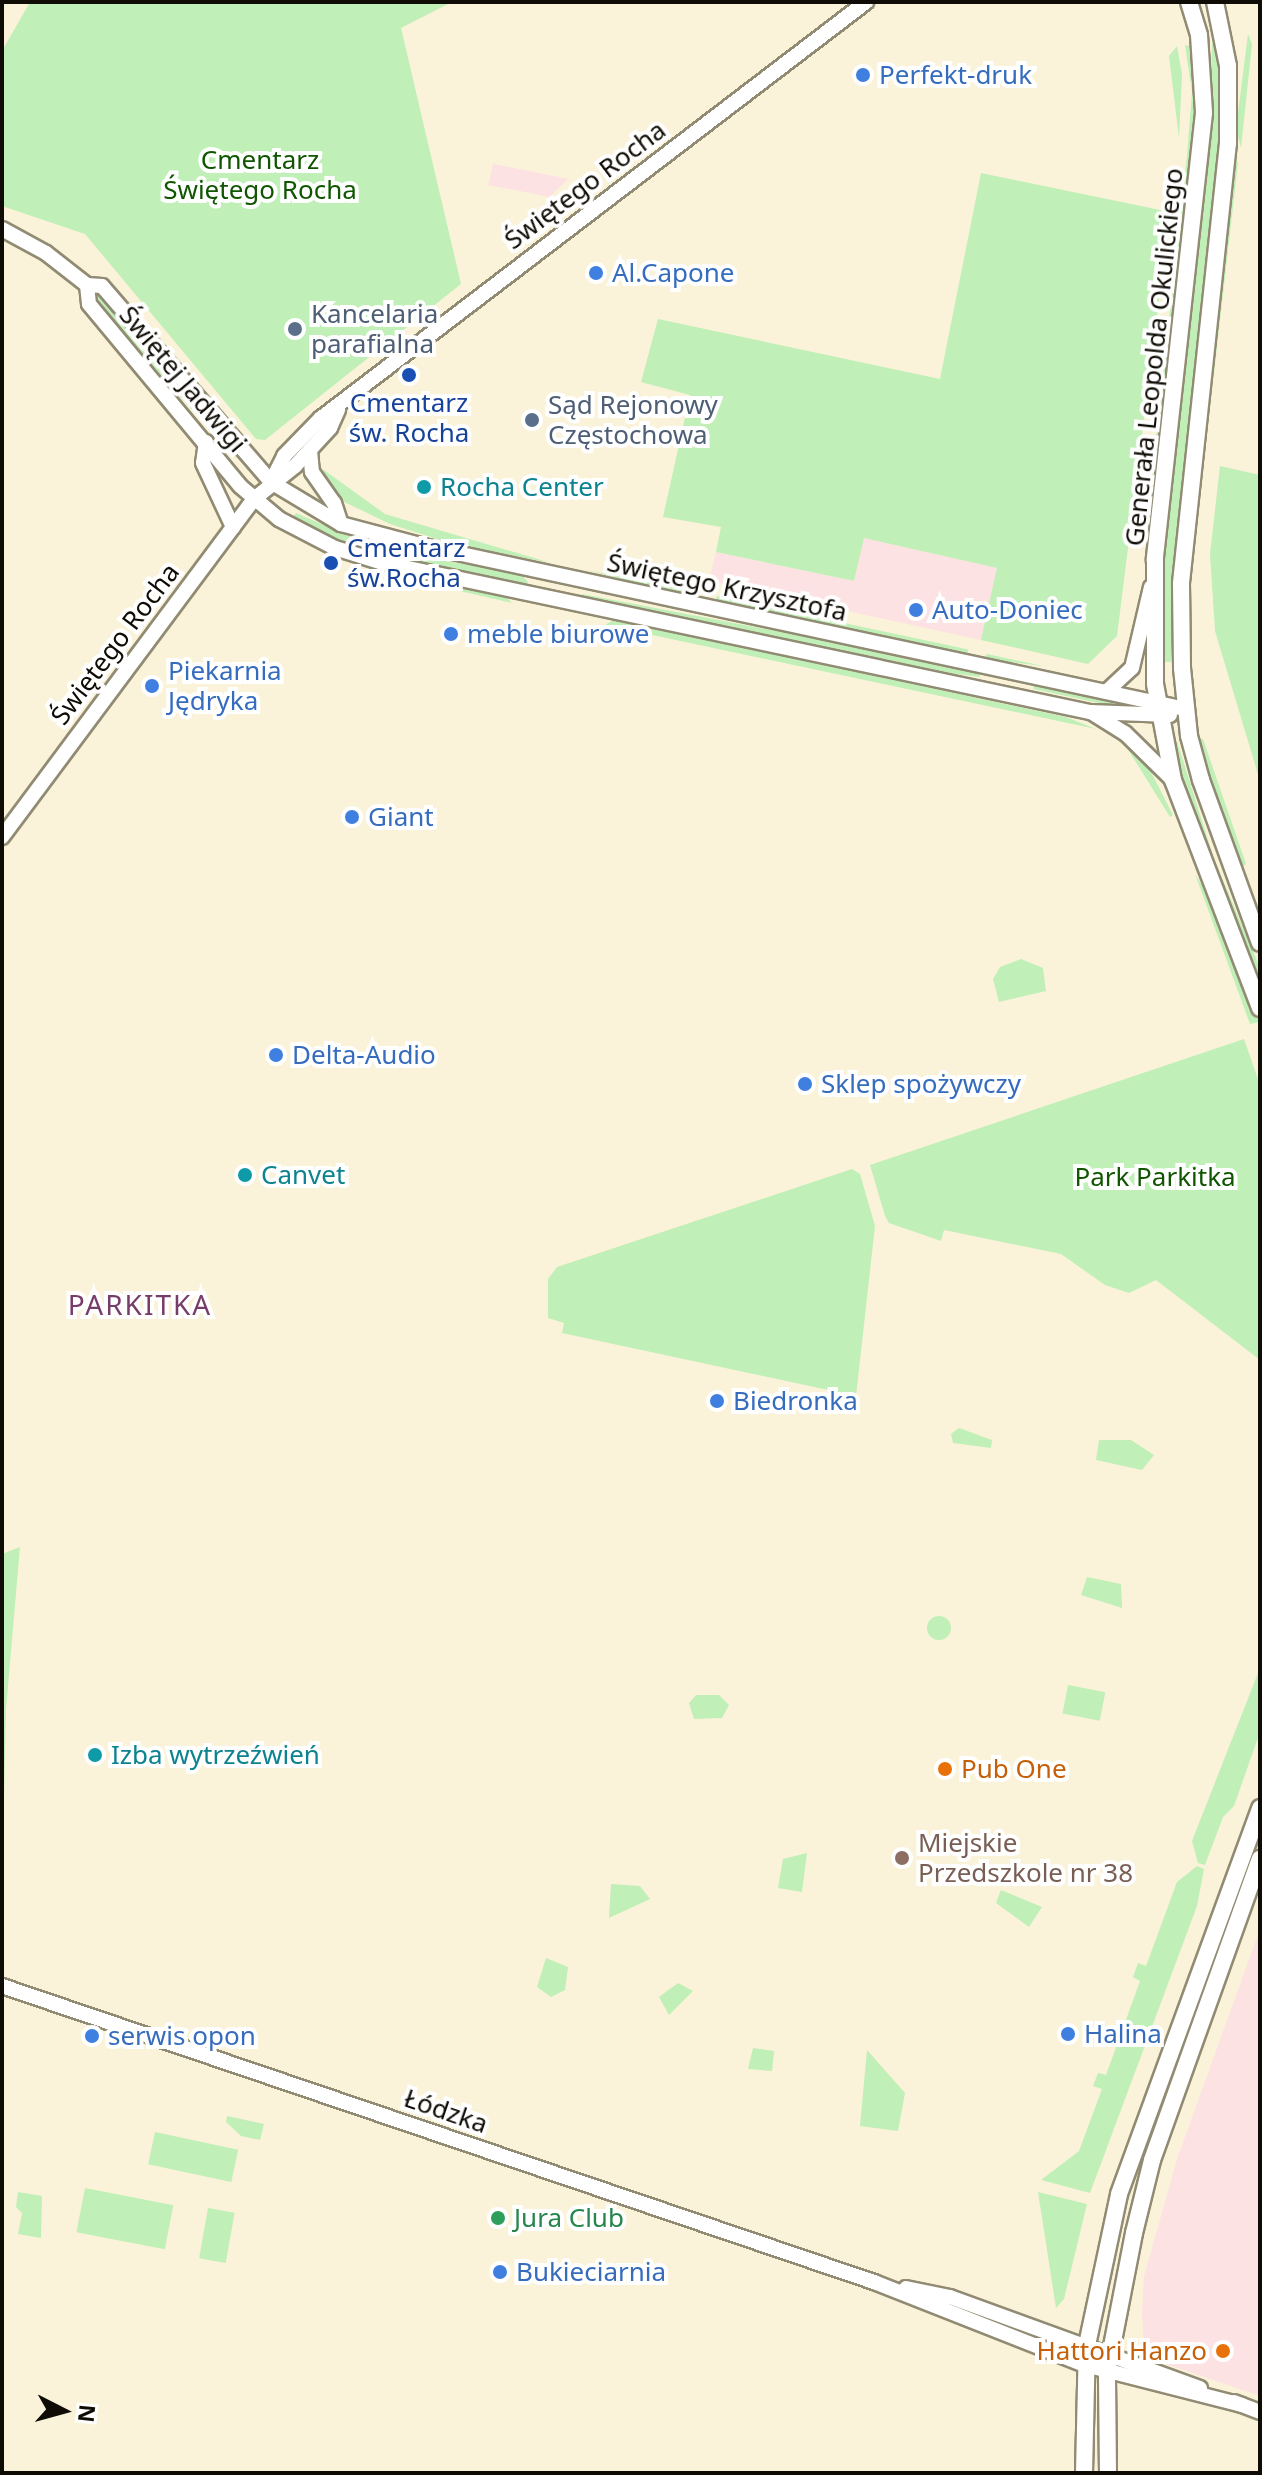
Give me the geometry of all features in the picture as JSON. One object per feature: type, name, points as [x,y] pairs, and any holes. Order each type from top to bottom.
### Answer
[{"type":"main road","name":"Generała Leopolda Okulickiego","points":[[1189,2],[1199,35],[1204,113],[1154,576],[1159,711],[1173,780],[1260,1008]]},
{"type":"main road","name":"Generała Leopolda Okulickiego","points":[[1215,2],[1228,66],[1228,130],[1181,584],[1185,709],[1201,780],[1260,943]]},
{"type":"main road","points":[[1084,2473],[1087,2345],[1119,2194],[1260,1808]]},
{"type":"main road","points":[[1108,2473],[1107,2372],[1152,2160],[1260,1859]]},
{"type":"street","name":"Świętego Rocha","points":[[271,482],[291,447],[521,263],[866,2]]},
{"type":"street","name":"Świętej Jadwigi","points":[[2,229],[46,253],[87,285],[102,286],[120,302],[271,482]]},
{"type":"street","name":"Świętej Jadwigi","points":[[87,285],[89,304],[254,499]]},
{"type":"street","name":"Świętego Rocha","points":[[2,837],[254,499],[310,450],[338,410]]},
{"type":"street","points":[[206,442],[203,463],[233,527]]},
{"type":"street","points":[[310,450],[312,472],[334,503],[341,524]]},
{"type":"street","name":"Świętego Krzysztofa","points":[[271,482],[341,524],[424,546],[1106,692],[1159,711]]},
{"type":"street","name":"Świętego Krzysztofa","points":[[254,499],[308,536],[380,562],[1090,712]]},
{"type":"street","points":[[1106,692],[1132,668],[1154,576]]},
{"type":"street","points":[[1090,712],[1185,709]]},
{"type":"street","points":[[1090,712],[1125,733],[1173,780]]},
{"type":"street","name":"Łódzka","points":[[2,1986],[874,2282],[1085,2365],[1242,2405]]},
{"type":"street","name":"Łódzka","points":[[874,2282],[950,2297],[1110,2353],[1260,2412]]},
{"type":"shaded area","points":[[493,164],[568,179],[550,197],[488,185]]},
{"type":"shaded area","name":"Auto-Doniec","points":[[864,538],[998,568],[981,640],[709,581],[716,552],[854,581]]},
{"type":"shaded area","points":[[1260,1929],[1260,2396],[1145,2357],[1142,2314],[1144,2276],[1178,2156]]},
{"type":"green space","name":"Cmentarz Świętego Rocha","points":[[30,2],[452,2],[401,28],[461,284],[265,440],[256,439],[85,234],[2,206],[2,51]]},
{"type":"green space","points":[[1248,34],[1252,44],[1241,148],[1236,129]]},
{"type":"green space","points":[[1212,42],[1221,51],[1221,127],[1177,544],[1171,662],[1161,662],[1164,563],[1209,147]]},
{"type":"green space","points":[[1185,45],[1192,47],[1195,138],[1163,424],[1151,484],[1192,92]]},
{"type":"green space","points":[[1177,46],[1182,74],[1179,138],[1169,56]]},
{"type":"green space","points":[[1233,154],[1238,163],[1194,548],[1192,538]]},
{"type":"green space","points":[[981,173],[1170,212],[1117,636],[1088,664],[981,640],[997,568],[864,538],[854,581],[716,552],[721,527],[663,517],[690,395],[641,382],[658,319],[940,379]]},
{"type":"green space","points":[[95,289],[237,454],[234,458],[90,294]]},
{"type":"green space","points":[[1220,466],[1260,475],[1260,781],[1215,631],[1210,554]]},
{"type":"green space","points":[[324,470],[385,514],[551,563],[456,545],[390,524],[336,498],[319,475]]},
{"type":"green space","points":[[296,513],[381,550],[521,574],[528,582],[526,586],[353,546],[293,517]]},
{"type":"green space","points":[[368,568],[506,597],[512,603],[373,571]]},
{"type":"green space","points":[[586,570],[699,592],[699,595],[697,598]]},
{"type":"green space","points":[[582,594],[865,648],[978,672],[980,677],[910,668],[580,598]]},
{"type":"green space","points":[[717,596],[968,649],[967,657],[715,604]]},
{"type":"green space","points":[[614,620],[1066,717],[1096,729],[605,625]]},
{"type":"green space","points":[[987,654],[1043,666],[983,659]]},
{"type":"green space","points":[[1034,685],[1127,705],[1126,709],[1033,689]]},
{"type":"green space","points":[[1197,739],[1203,739],[1246,864],[1242,867]]},
{"type":"green space","points":[[1177,741],[1214,859],[1260,968],[1260,984],[1188,800],[1172,743]]},
{"type":"green space","points":[[1124,743],[1150,770],[1173,815],[1170,817]]},
{"type":"green space","points":[[1195,874],[1215,906],[1260,1022],[1250,1024]]},
{"type":"green space","points":[[1021,959],[1043,968],[1046,991],[999,1002],[993,979],[1000,967]]},
{"type":"green space","name":"Park Parkitka","points":[[1244,1039],[1260,1085],[1260,1360],[1156,1280],[1129,1293],[1105,1285],[1061,1254],[944,1230],[941,1241],[889,1223],[885,1216],[870,1165]]},
{"type":"green space","points":[[852,1169],[860,1174],[875,1226],[856,1396],[562,1333],[564,1323],[548,1318],[548,1279],[557,1267]]},
{"type":"green space","points":[[959,1428],[992,1440],[991,1448],[953,1443],[951,1434]]},
{"type":"green space","points":[[1099,1440],[1131,1440],[1154,1455],[1142,1470],[1096,1460]]},
{"type":"green space","points":[[20,1547],[6,1709],[2,1895],[2,1554]]},
{"type":"green space","points":[[1087,1577],[1121,1584],[1122,1608],[1081,1595]]},
{"type":"green space","points":[[939,1616],[948,1619],[951,1628],[948,1637],[939,1640],[930,1637],[927,1628],[930,1619]]},
{"type":"green space","points":[[1260,1668],[1260,1732],[1234,1806],[1223,1817],[1205,1865],[1198,1863],[1192,1841]]},
{"type":"green space","points":[[1068,1685],[1105,1692],[1100,1721],[1062,1713]]},
{"type":"green space","points":[[696,1695],[719,1695],[729,1705],[722,1718],[694,1719],[689,1703]]},
{"type":"green space","points":[[807,1853],[802,1892],[778,1888],[783,1859]]},
{"type":"green space","points":[[1197,1866],[1204,1869],[1197,1906],[1090,2193],[1041,2180],[1079,2151],[1102,2089],[1093,2086],[1098,2073],[1106,2075],[1140,1981],[1133,1977],[1138,1963],[1146,1966],[1177,1882]]},
{"type":"green space","points":[[611,1884],[640,1886],[650,1899],[609,1918]]},
{"type":"green space","points":[[1001,1890],[1042,1907],[1029,1927],[996,1903]]},
{"type":"green space","points":[[546,1958],[568,1967],[565,1990],[551,1997],[537,1987]]},
{"type":"green space","points":[[678,1983],[693,1991],[669,2015],[659,1997]]},
{"type":"green space","points":[[753,2048],[774,2051],[772,2071],[748,2069]]},
{"type":"green space","points":[[867,2050],[905,2093],[898,2131],[860,2126]]},
{"type":"green space","points":[[227,2116],[264,2124],[260,2140],[241,2136],[226,2122]]},
{"type":"green space","points":[[155,2132],[238,2150],[231,2182],[148,2164]]},
{"type":"green space","points":[[85,2188],[173,2205],[165,2249],[76,2232]]},
{"type":"green space","points":[[18,2192],[42,2196],[41,2238],[18,2234],[22,2213],[16,2207]]},
{"type":"green space","points":[[1038,2192],[1087,2204],[1064,2299],[1056,2308]]},
{"type":"green space","points":[[208,2208],[235,2213],[226,2263],[199,2258]]},
{"type":"place","name":"Perfekt-druk","points":[[863,75]]},
{"type":"place","name":"Al.Capone","points":[[596,273]]},
{"type":"place","name":"Kancelaria parafialna","points":[[295,329]]},
{"type":"place","name":"Cmentarz św. Rocha","points":[[409,375]]},
{"type":"place","name":"Sąd Rejonowy Częstochowa","points":[[532,420]]},
{"type":"place","name":"Rocha Center","points":[[424,487]]},
{"type":"place","name":"Cmentarz św.Rocha","points":[[331,563]]},
{"type":"place","name":"Auto-Doniec","points":[[916,610]]},
{"type":"place","name":"meble biurowe","points":[[451,634]]},
{"type":"place","name":"Piekarnia Jędryka","points":[[152,686]]},
{"type":"place","name":"Giant","points":[[352,817]]},
{"type":"place","name":"Delta-Audio","points":[[276,1055]]},
{"type":"place","name":"Sklep spożywczy","points":[[805,1084]]},
{"type":"place","name":"Canvet","points":[[245,1175]]},
{"type":"place","name":"Biedronka","points":[[717,1401]]},
{"type":"place","name":"Izba wytrzeźwień","points":[[95,1755]]},
{"type":"place","name":"Pub One","points":[[945,1769]]},
{"type":"place","name":"Miejskie Przedszkole nr 38","points":[[902,1858]]},
{"type":"place","name":"Halina","points":[[1068,2034]]},
{"type":"place","name":"serwis opon","points":[[92,2036]]},
{"type":"place","name":"Jura Club","points":[[498,2218]]},
{"type":"place","name":"Bukieciarnia","points":[[500,2272]]},
{"type":"place","name":"Hattori Hanzo","points":[[1223,2351]]},
{"type":"district","name":"PARKITKA","points":[[140,1304]]}]
